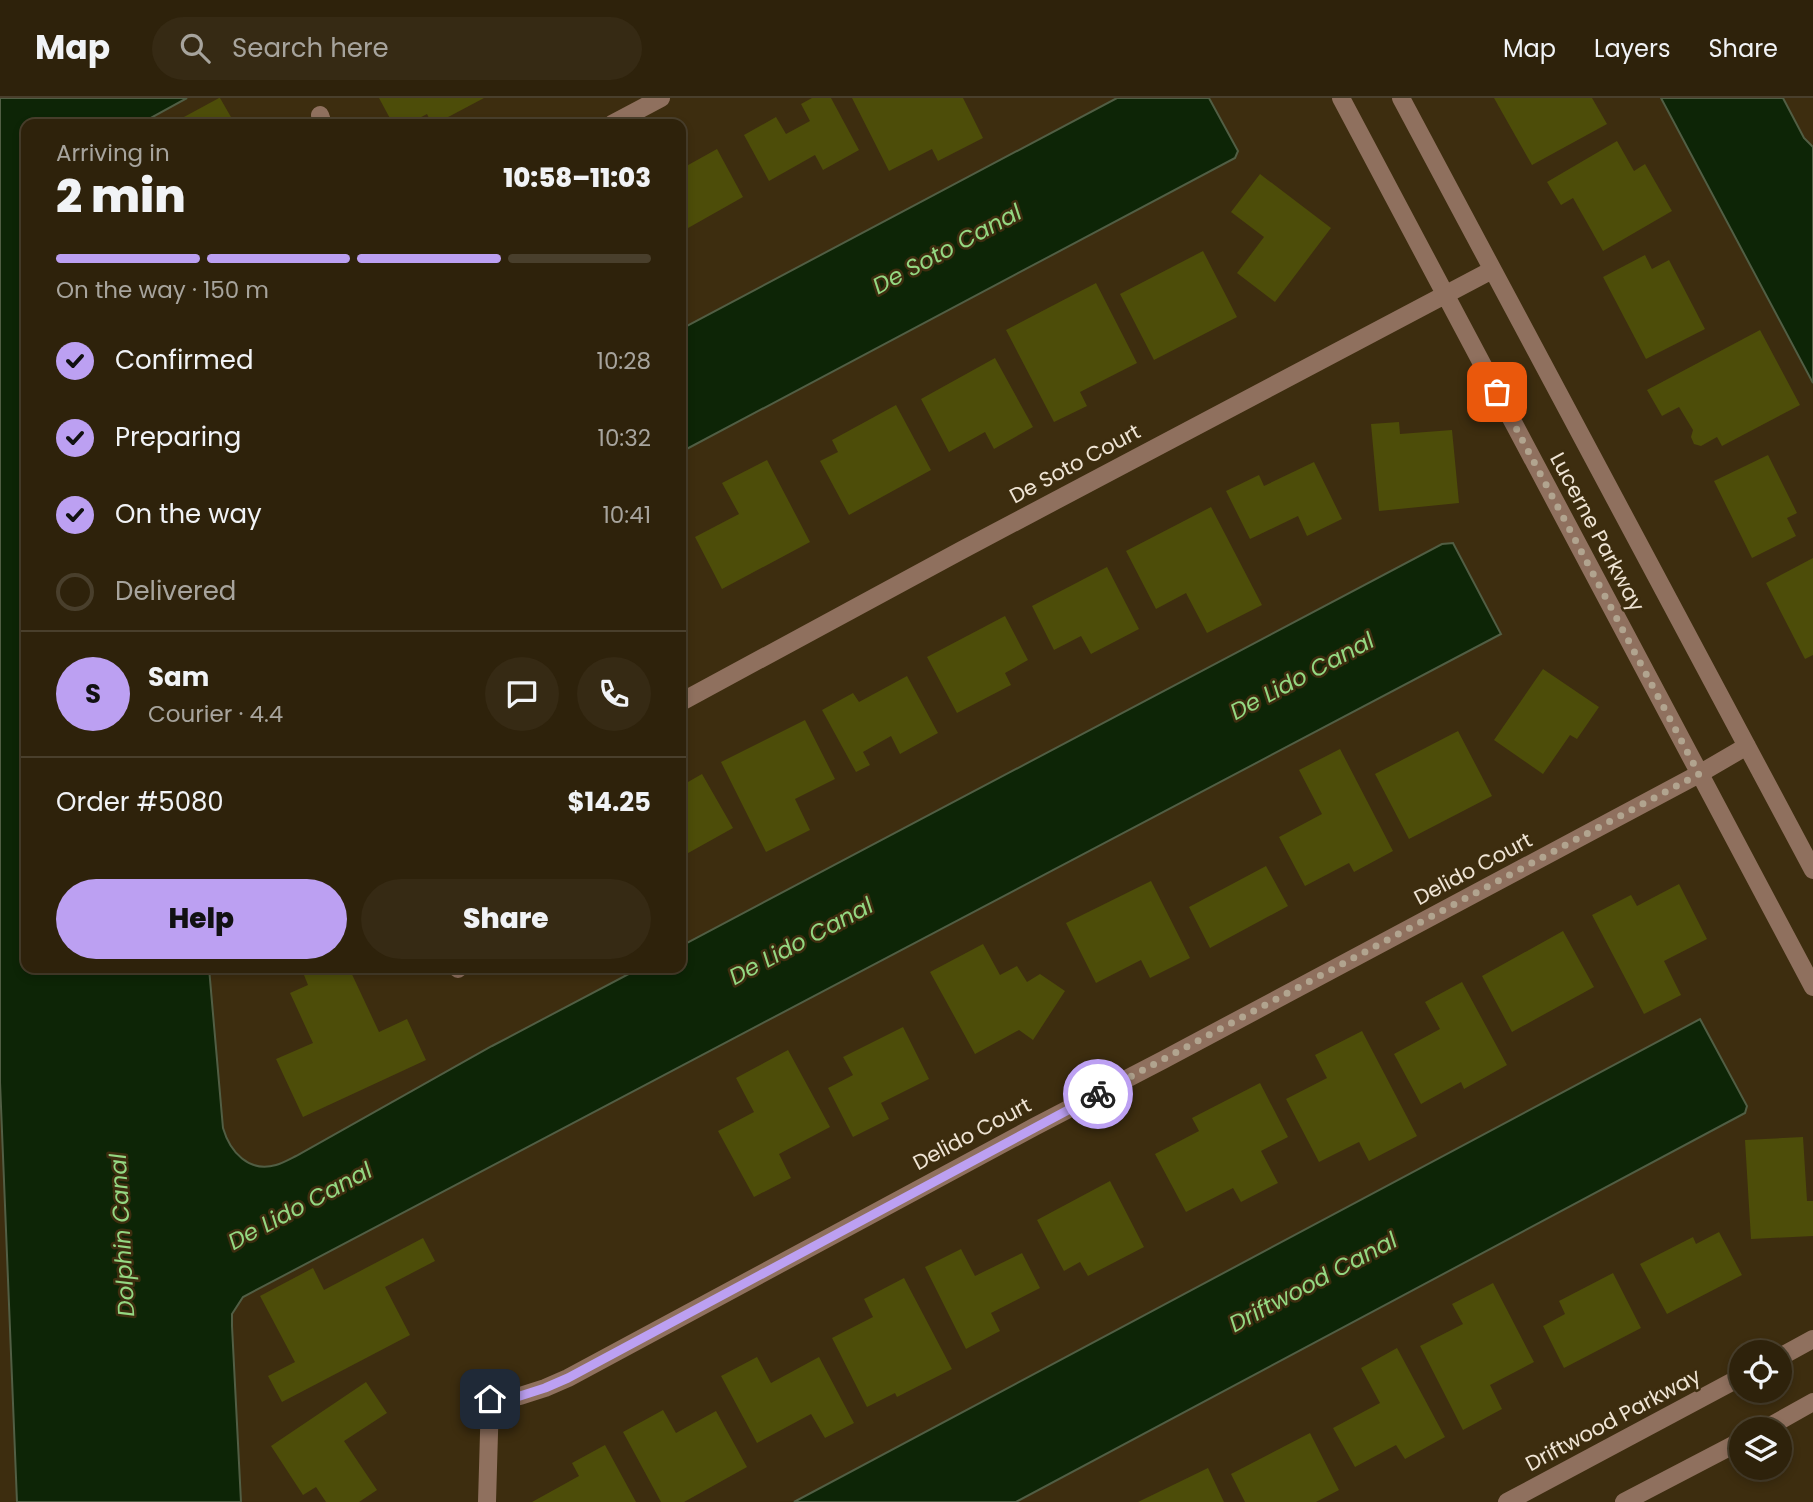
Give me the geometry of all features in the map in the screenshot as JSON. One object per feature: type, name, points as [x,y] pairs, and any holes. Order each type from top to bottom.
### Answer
[{"type":"street","points":[[621,119],[661,98]]},
{"type":"street","name":"Lucerne Parkway","points":[[1341,98],[1813,987]]},
{"type":"street","name":"Lucerne Parkway","points":[[1401,98],[1813,870]]},
{"type":"street","name":"De Soto Court","points":[[686,699],[1492,270]]},
{"type":"street","name":"Delido Court","points":[[487,1502],[490,1399],[520,1396],[568,1378],[1747,746]]},
{"type":"street","points":[[1792,1350],[1813,1339]]},
{"type":"street","name":"Driftwood Parkway","points":[[1507,1502],[1538,1495],[1729,1384]]},
{"type":"street","points":[[1786,1417],[1813,1402]]},
{"type":"street","points":[[1625,1502],[1729,1447]]},
{"type":"water","points":[[0,98],[187,98],[149,119],[21,119],[21,973],[209,973],[223,1128],[236,1152],[257,1166],[266,1167],[289,1160],[492,1046],[631,973],[686,973],[686,943],[1442,544],[1453,543],[1501,634],[243,1297],[232,1314],[241,1502],[17,1502],[0,1082]]},
{"type":"water","name":"De Soto Canal","points":[[1117,98],[1209,98],[1238,151],[1235,158],[686,449],[686,326]]},
{"type":"water","points":[[1661,98],[1783,98],[1804,138],[1813,147],[1813,383]]},
{"type":"water","name":"Driftwood Canal","points":[[1700,1019],[1747,1106],[1745,1113],[1016,1502],[794,1502]]},
{"type":"building","points":[[220,98],[232,119],[180,119]]},
{"type":"building","points":[[379,98],[484,98],[444,119],[430,119],[427,114],[418,119],[390,119]]},
{"type":"building","points":[[812,98],[831,98],[859,150],[823,170],[815,155],[769,181],[744,135],[776,117],[786,134],[810,121],[801,104]]},
{"type":"building","points":[[852,98],[963,98],[983,138],[938,161],[932,149],[889,171]]},
{"type":"building","points":[[1494,98],[1592,98],[1607,124],[1532,165]]},
{"type":"building","points":[[1617,141],[1634,171],[1645,164],[1672,211],[1603,251],[1573,198],[1561,205],[1547,182]]},
{"type":"building","points":[[717,149],[743,197],[686,229],[686,166]]},
{"type":"building","points":[[1260,174],[1331,228],[1275,302],[1237,273],[1264,237],[1231,212]]},
{"type":"building","points":[[1203,251],[1237,317],[1154,360],[1120,294]]},
{"type":"building","points":[[1645,255],[1652,269],[1669,260],[1705,329],[1646,359],[1603,277]]},
{"type":"building","points":[[1096,283],[1137,363],[1080,392],[1087,406],[1054,422],[1006,330]]},
{"type":"building","points":[[1760,330],[1800,405],[1722,446],[1717,437],[1701,446],[1694,444],[1691,437],[1693,430],[1679,407],[1662,416],[1647,390]]},
{"type":"building","points":[[995,358],[1033,427],[994,449],[985,432],[949,452],[921,399]]},
{"type":"building","points":[[896,405],[931,470],[849,515],[820,461],[838,452],[832,440]]},
{"type":"building","points":[[1399,422],[1400,434],[1452,430],[1459,503],[1379,511],[1371,424]]},
{"type":"building","points":[[1768,455],[1797,513],[1787,518],[1796,536],[1752,558],[1714,481]]},
{"type":"building","points":[[767,460],[810,542],[722,589],[695,537],[739,514],[722,483]]},
{"type":"building","points":[[1314,462],[1342,519],[1307,536],[1298,516],[1250,539],[1226,491],[1259,475],[1264,486]]},
{"type":"building","points":[[1211,507],[1262,605],[1207,633],[1186,593],[1156,609],[1126,551]]},
{"type":"building","points":[[1813,558],[1813,655],[1805,659],[1766,583]]},
{"type":"building","points":[[1107,567],[1139,629],[1091,654],[1081,636],[1054,650],[1032,606]]},
{"type":"building","points":[[1005,616],[1028,660],[1005,673],[1011,685],[957,713],[927,657]]},
{"type":"building","points":[[1543,669],[1599,707],[1577,739],[1570,735],[1543,774],[1494,740]]},
{"type":"building","points":[[907,676],[938,733],[900,754],[891,736],[863,752],[870,765],[856,772],[822,710],[853,693],[859,702]]},
{"type":"building","points":[[805,720],[835,779],[795,799],[810,830],[766,852],[721,762]]},
{"type":"building","points":[[1458,731],[1492,796],[1409,839],[1375,774]]},
{"type":"building","points":[[1340,749],[1393,851],[1354,872],[1349,863],[1305,886],[1279,837],[1322,814],[1299,770]]},
{"type":"building","points":[[702,774],[733,828],[686,854],[686,783]]},
{"type":"building","points":[[1266,866],[1288,906],[1210,948],[1189,907]]},
{"type":"building","points":[[1151,881],[1190,958],[1150,978],[1141,960],[1096,983],[1066,923]]},
{"type":"building","points":[[1679,884],[1707,939],[1664,961],[1681,995],[1644,1014],[1592,915],[1631,895],[1637,906]]},
{"type":"building","points":[[1563,931],[1594,987],[1512,1032],[1482,976]]},
{"type":"building","points":[[983,944],[1000,975],[1017,966],[1027,982],[1040,974],[1065,991],[1033,1040],[1019,1030],[975,1054],[930,972]]},
{"type":"building","points":[[303,973],[351,973],[379,1032],[407,1019],[426,1060],[303,1117],[276,1059],[313,1043],[290,993],[308,985]]},
{"type":"building","points":[[1462,982],[1507,1065],[1464,1089],[1461,1082],[1421,1104],[1394,1054],[1440,1029],[1425,1002]]},
{"type":"building","points":[[903,1027],[929,1079],[881,1103],[889,1119],[853,1137],[828,1088],[853,1075],[843,1057]]},
{"type":"building","points":[[1362,1031],[1417,1136],[1369,1161],[1359,1142],[1319,1162],[1286,1099],[1327,1078],[1315,1055]]},
{"type":"building","points":[[788,1050],[830,1127],[779,1154],[791,1178],[754,1197],[718,1131],[754,1112],[736,1078]]},
{"type":"building","points":[[1260,1083],[1288,1137],[1261,1151],[1278,1183],[1241,1202],[1233,1188],[1186,1212],[1155,1154],[1199,1131],[1192,1118]]},
{"type":"building","points":[[1803,1137],[1807,1201],[1813,1201],[1813,1236],[1751,1239],[1745,1140]]},
{"type":"building","points":[[1110,1181],[1144,1247],[1088,1276],[1080,1262],[1064,1271],[1037,1220]]},
{"type":"building","points":[[1719,1232],[1742,1275],[1667,1314],[1640,1264],[1693,1237],[1696,1244]]},
{"type":"building","points":[[423,1238],[435,1261],[385,1287],[410,1335],[282,1402],[268,1376],[295,1362],[260,1296],[313,1268],[324,1290]]},
{"type":"building","points":[[961,1249],[975,1276],[1022,1253],[1040,1288],[991,1313],[1000,1331],[966,1349],[925,1267]]},
{"type":"building","points":[[1613,1273],[1641,1328],[1564,1368],[1543,1326],[1565,1314],[1559,1301]]},
{"type":"building","points":[[904,1278],[952,1369],[897,1397],[895,1393],[867,1407],[832,1338],[873,1317],[864,1299]]},
{"type":"building","points":[[1493,1283],[1534,1362],[1490,1385],[1502,1409],[1463,1430],[1420,1346],[1463,1324],[1452,1304]]},
{"type":"building","points":[[1397,1348],[1445,1437],[1405,1459],[1396,1445],[1355,1467],[1333,1428],[1380,1403],[1361,1368]]},
{"type":"building","points":[[757,1357],[771,1383],[819,1357],[854,1423],[825,1438],[811,1414],[757,1443],[721,1376]]},
{"type":"building","points":[[366,1382],[387,1413],[344,1441],[377,1490],[359,1502],[326,1502],[316,1487],[303,1495],[271,1446]]},
{"type":"building","points":[[663,1410],[676,1433],[716,1411],[747,1467],[684,1502],[661,1502],[623,1432]]},
{"type":"building","points":[[1310,1433],[1339,1490],[1316,1502],[1245,1502],[1231,1474]]},
{"type":"building","points":[[605,1445],[636,1502],[532,1502],[579,1476],[572,1463]]},
{"type":"building","points":[[1208,1468],[1224,1502],[1138,1502]]},
{"type":"way so far","points":[[1098,1094],[1699,774],[1497,392]]},
{"type":"route","points":[[490,1399],[520,1396],[568,1378],[1098,1094]]},
{"type":"water label","name":"De Lido Canal","points":[[1302,676]]},
{"type":"water label","name":"De Lido Canal","points":[[801,941]]},
{"type":"water label","name":"De Lido Canal","points":[[300,1206]]},
{"type":"water label","name":"Dolphin Canal","points":[[122,1235]]}]
